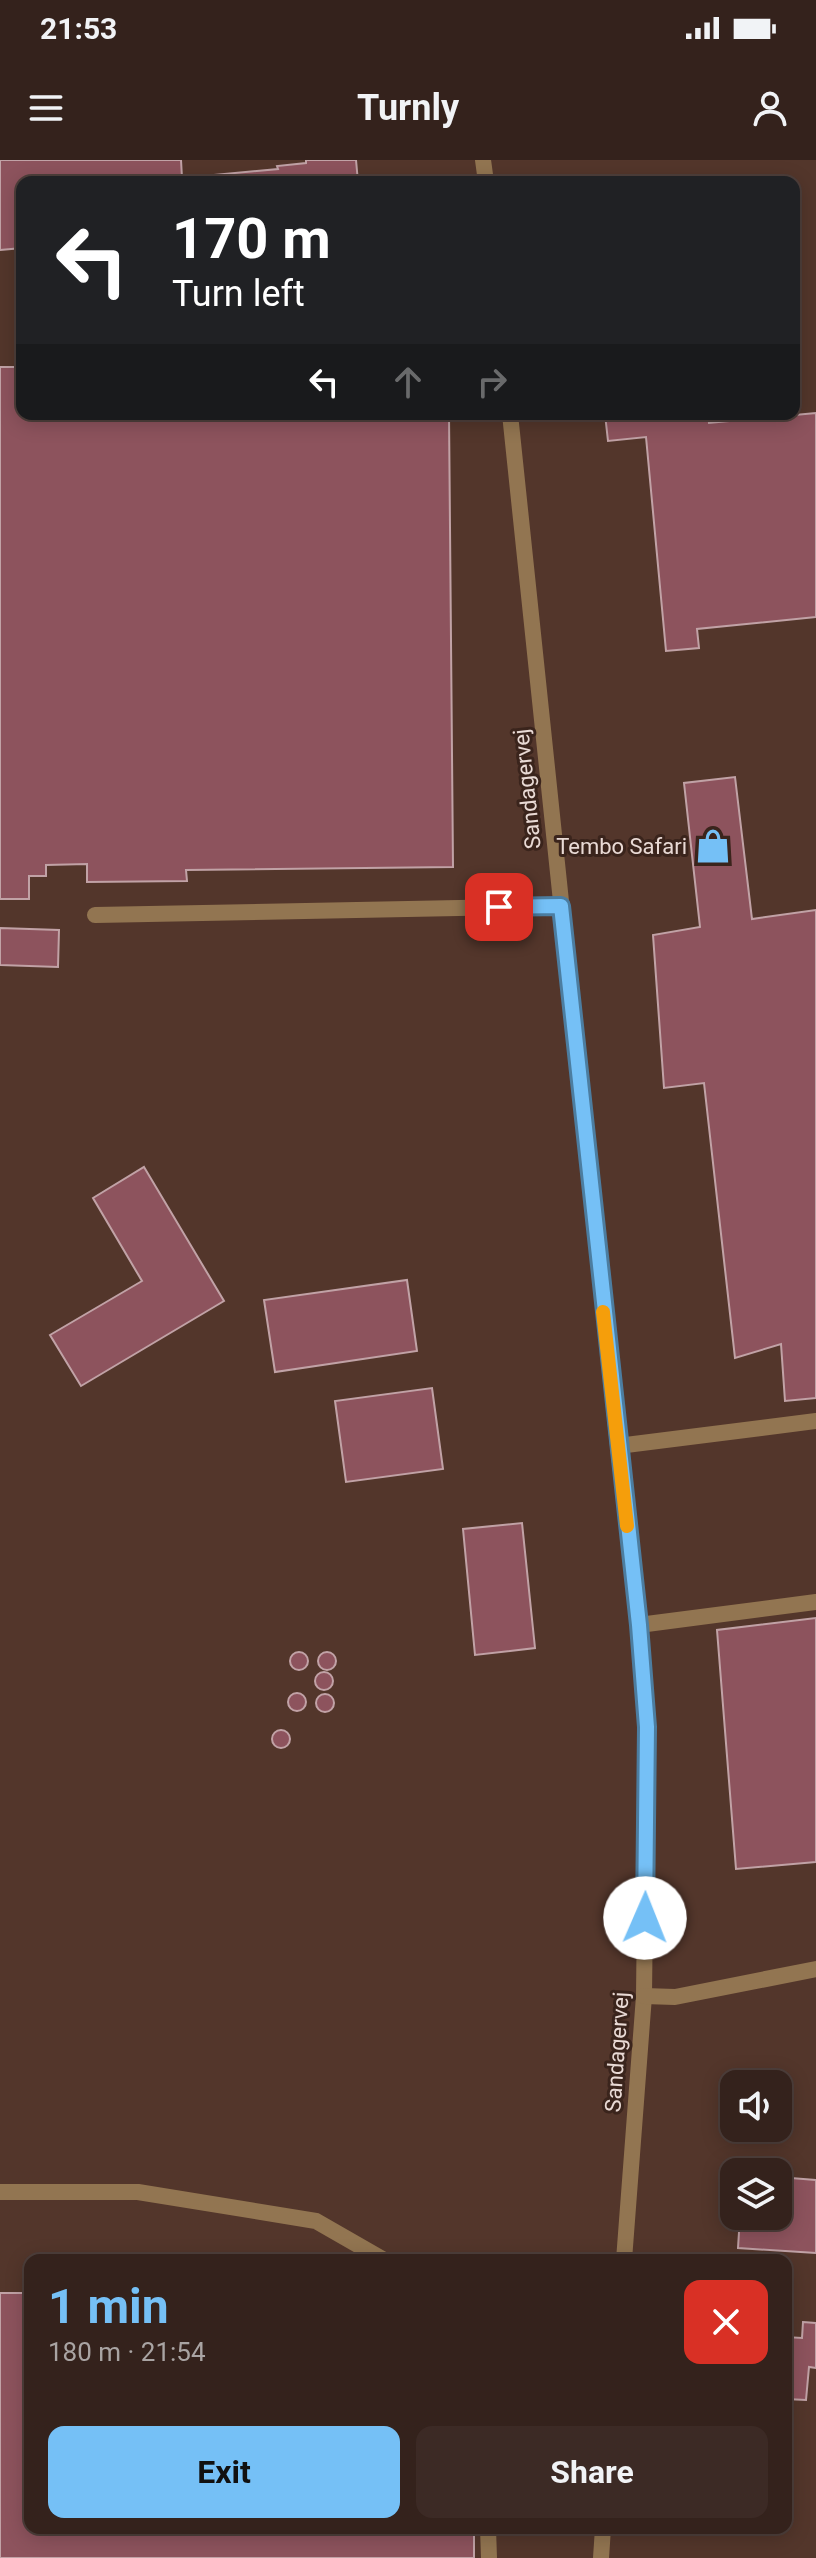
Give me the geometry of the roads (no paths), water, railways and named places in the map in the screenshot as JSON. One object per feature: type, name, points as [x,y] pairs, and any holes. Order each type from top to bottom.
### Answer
[{"type":"street","name":"Sandagervej","points":[[511,420],[639,1625],[647,1727],[644,1996],[624,2254]]},
{"type":"street","points":[[95,915],[561,906]]},
{"type":"street","points":[[618,1446],[816,1421]]},
{"type":"street","points":[[639,1625],[816,1602]]},
{"type":"street","points":[[644,1996],[675,1997],[816,1969]]},
{"type":"street","points":[[0,2192],[138,2192],[316,2221],[374,2254]]},
{"type":"street","points":[[488,2534],[489,2558]]},
{"type":"street","points":[[601,2558],[603,2534]]},
{"type":"place","name":"Tembo Safari","points":[[713,846]]}]
